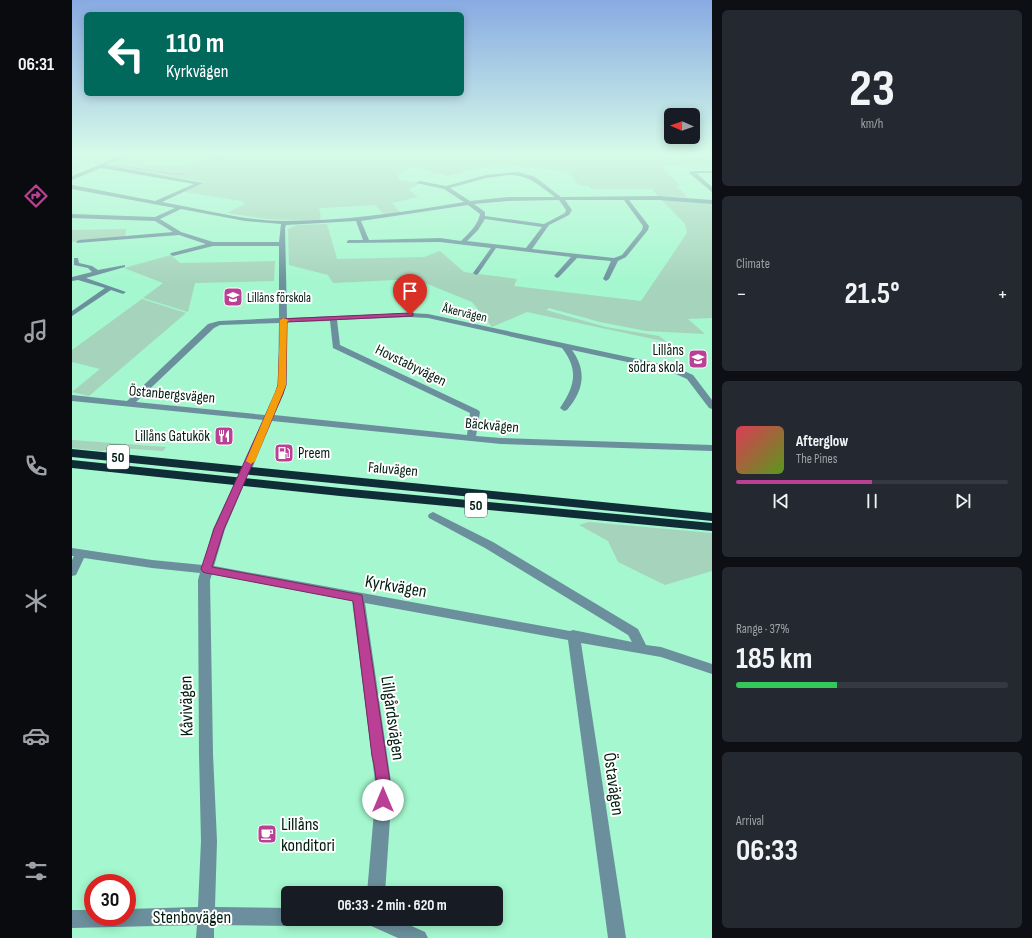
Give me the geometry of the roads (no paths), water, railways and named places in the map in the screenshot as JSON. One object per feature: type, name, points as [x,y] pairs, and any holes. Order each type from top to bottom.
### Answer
[{"type":"highway","name":"Faluvägen","points":[[72,453],[162,467]]},
{"type":"highway","name":"Faluvägen","points":[[72,464],[179,468],[244,476],[347,492],[712,527]]},
{"type":"highway","name":"Faluvägen","points":[[244,476],[411,486],[712,517]]},
{"type":"street","points":[[133,198],[245,219],[284,223],[358,220],[470,203],[508,199],[659,198],[712,202]]},
{"type":"street","points":[[157,202],[167,198]]},
{"type":"street","points":[[462,198],[481,211],[483,217],[480,223],[462,242]]},
{"type":"street","points":[[528,250],[545,226],[567,214],[568,207],[559,198]]},
{"type":"street","points":[[349,242],[425,239],[616,260],[624,256],[645,230],[646,226],[624,198]]},
{"type":"street","points":[[72,216],[156,219],[181,207]]},
{"type":"street","points":[[483,217],[545,226]]},
{"type":"street","points":[[156,219],[179,233],[213,244]]},
{"type":"street","points":[[358,220],[367,241]]},
{"type":"street","name":"Kåvivägen","points":[[205,938],[209,841],[204,600],[206,569],[219,529],[270,418],[282,385],[282,228],[284,223]]},
{"type":"street","points":[[79,242],[179,233]]},
{"type":"street","points":[[173,254],[213,244],[282,244]]},
{"type":"street","points":[[476,273],[495,246]]},
{"type":"street","points":[[557,276],[575,256]]},
{"type":"street","points":[[76,258],[76,264],[90,267],[97,273]]},
{"type":"street","points":[[606,279],[616,260]]},
{"type":"street","points":[[76,278],[123,266]]},
{"type":"street","points":[[76,278],[123,292]]},
{"type":"street","points":[[72,314],[110,288]]},
{"type":"street","name":"Åkervägen","points":[[129,404],[211,326],[219,323],[421,315],[641,362],[684,373],[690,377],[712,406]]},
{"type":"street","name":"Hovstabyvägen","points":[[333,318],[336,346],[475,412],[471,438]]},
{"type":"street","points":[[564,408],[576,390],[577,379],[577,365],[566,347]]},
{"type":"street","name":"Östanbergsvägen","points":[[72,398],[270,418]]},
{"type":"street","name":"Bäckvägen","points":[[270,418],[471,438],[537,442],[712,448]]},
{"type":"street","points":[[433,516],[489,545],[633,632],[642,648]]},
{"type":"street","points":[[72,572],[77,552]]},
{"type":"street","name":"Kyrkvägen","points":[[77,552],[152,564],[206,569],[358,598],[573,635],[661,652],[712,670]]},
{"type":"street","name":"Lillgårdsvägen","points":[[358,598],[384,789],[377,886]]},
{"type":"street","name":"Östavägen","points":[[573,635],[577,652],[616,938]]},
{"type":"street","name":"Stenbovägen","points":[[72,919],[206,916],[281,917]]},
{"type":"street","points":[[391,926],[419,938]]},
{"type":"place","name":"Lillåns förskola","points":[[233,297]]},
{"type":"place","name":"Lillåns södra skola","points":[[698,359]]},
{"type":"place","name":"Lillåns Gatukök","points":[[224,436]]},
{"type":"place","name":"Preem","points":[[284,453]]},
{"type":"place","name":"Lillåns konditori","points":[[267,834]]}]
